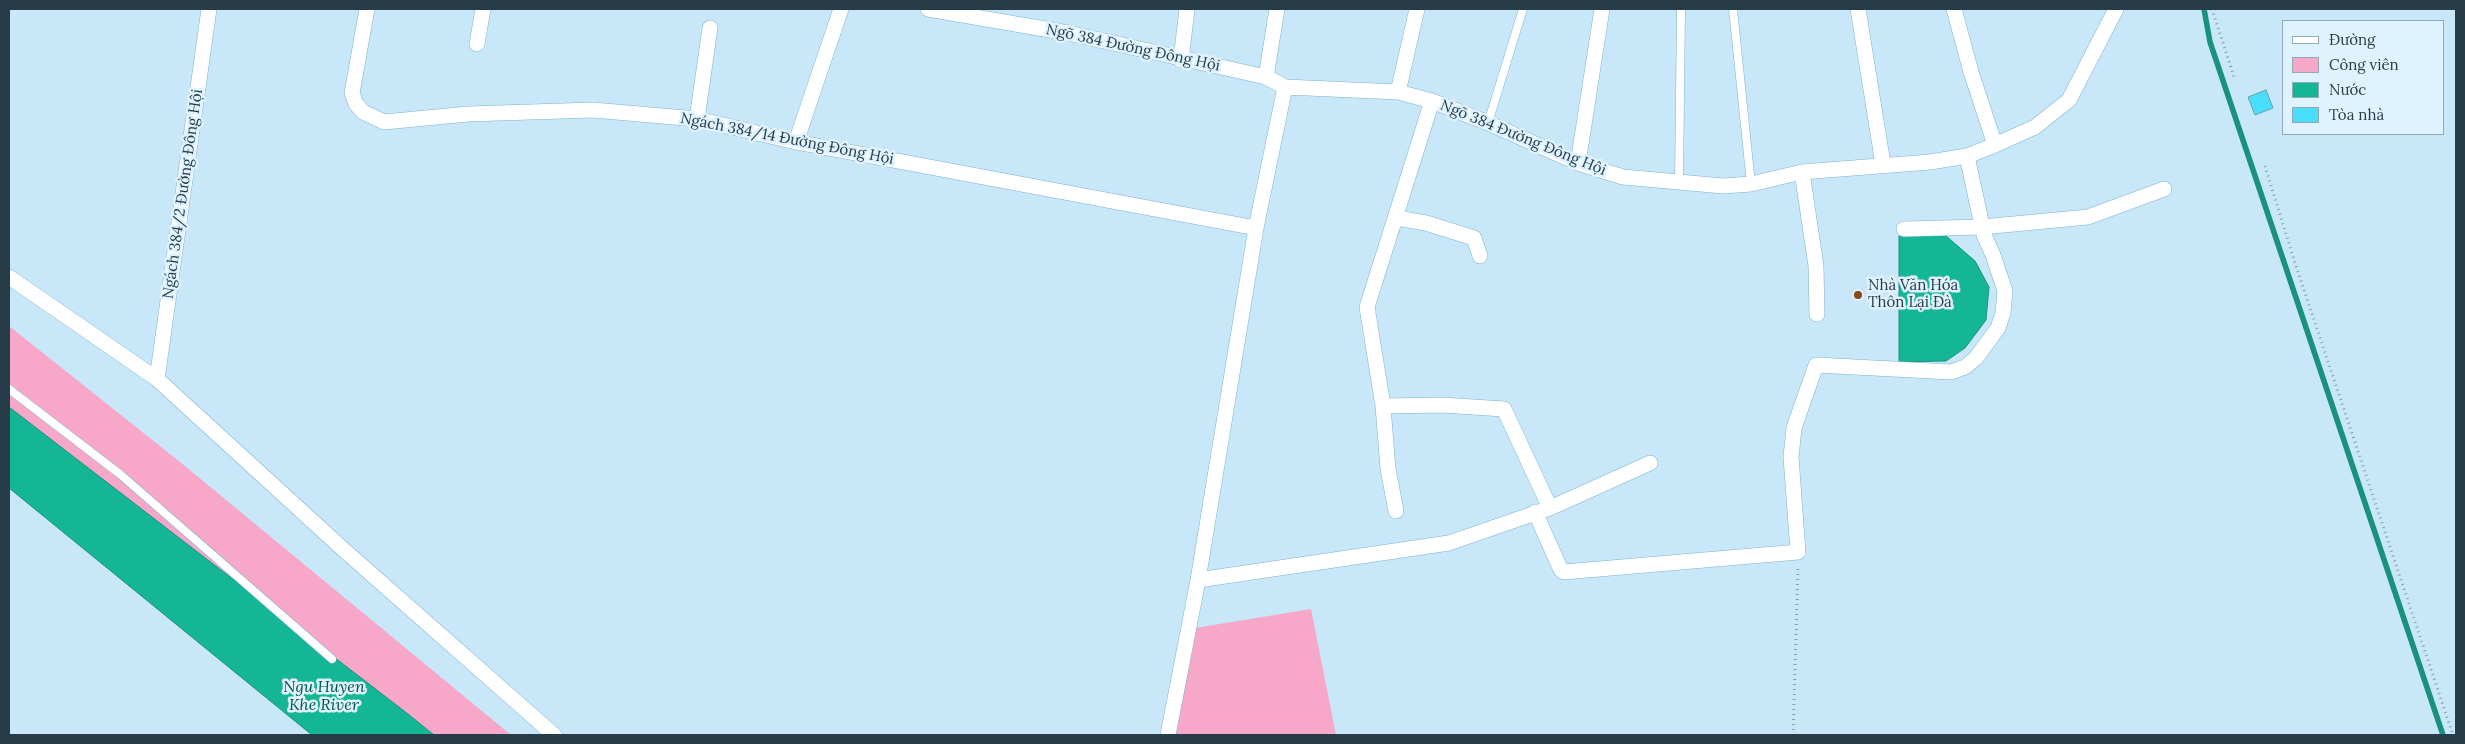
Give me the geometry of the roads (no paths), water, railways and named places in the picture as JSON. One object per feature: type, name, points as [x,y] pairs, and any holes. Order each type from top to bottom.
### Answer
[{"type":"street","name":"Ngách 384/2 Đường Đông Hội","points":[[157,379],[209,9]]},
{"type":"street","name":"Ngách 384/14 Đường Đông Hội","points":[[367,9],[352,93],[356,104],[363,112],[384,122],[468,114],[593,110],[697,119],[796,142],[1256,228]]},
{"type":"street","points":[[477,44],[483,9]]},
{"type":"street","points":[[796,142],[841,9]]},
{"type":"street","name":"Ngõ 384 Đường Đông Hội","points":[[928,9],[1068,33],[1181,60],[1266,77],[1285,87],[1398,92],[1432,101],[1488,123],[1578,163],[1623,177],[1723,186],[1751,184],[1802,172],[1883,164],[1930,162],[1967,156],[2035,127],[2069,100],[2116,9]]},
{"type":"street","points":[[1181,60],[1187,9]]},
{"type":"street","points":[[1266,77],[1277,9]]},
{"type":"street","points":[[1398,92],[1417,9]]},
{"type":"street","points":[[1578,163],[1602,9]]},
{"type":"street","points":[[1858,9],[1883,164]]},
{"type":"street","points":[[1954,9],[1994,145]]},
{"type":"street","points":[[697,119],[710,28]]},
{"type":"street","points":[[1168,735],[1198,580],[1256,228],[1285,87]]},
{"type":"street","points":[[1396,511],[1388,469],[1383,406],[1367,307],[1397,218],[1432,101]]},
{"type":"street","points":[[1535,512],[1561,570],[1564,572],[1798,552],[1791,457],[1794,428],[1816,365],[1937,372],[1965,367],[1976,358],[1998,328],[2003,312],[2005,290],[1982,227],[1967,156]]},
{"type":"street","points":[[1802,172],[1816,266],[1817,314]]},
{"type":"street","points":[[1904,229],[1982,227],[2088,218],[2164,189]]},
{"type":"street","points":[[1397,218],[1474,238],[1480,256]]},
{"type":"street","points":[[9,277],[157,379],[344,550],[554,735]]},
{"type":"street","points":[[1383,406],[1442,405],[1504,409],[1550,508]]},
{"type":"street","points":[[1198,580],[1449,543],[1550,508],[1650,463]]},
{"type":"lane","points":[[1488,123],[1523,9]]},
{"type":"lane","points":[[1680,183],[1681,9]]},
{"type":"lane","points":[[1733,9],[1751,184]]},
{"type":"lane","points":[[9,389],[121,474],[332,659]]},
{"type":"water","points":[[1945,235],[1975,261],[1989,287],[1986,320],[1965,348],[1946,361],[1899,362],[1899,236]]},
{"type":"water","name":"Ngu Huyen Khe River","points":[[9,407],[434,735],[312,735],[9,488]]},
{"type":"waterway","points":[[2204,9],[2210,42],[2443,735]]},
{"type":"place","name":"Nhà Văn Hóa Thôn Lại Đà","points":[[1858,295]]}]
